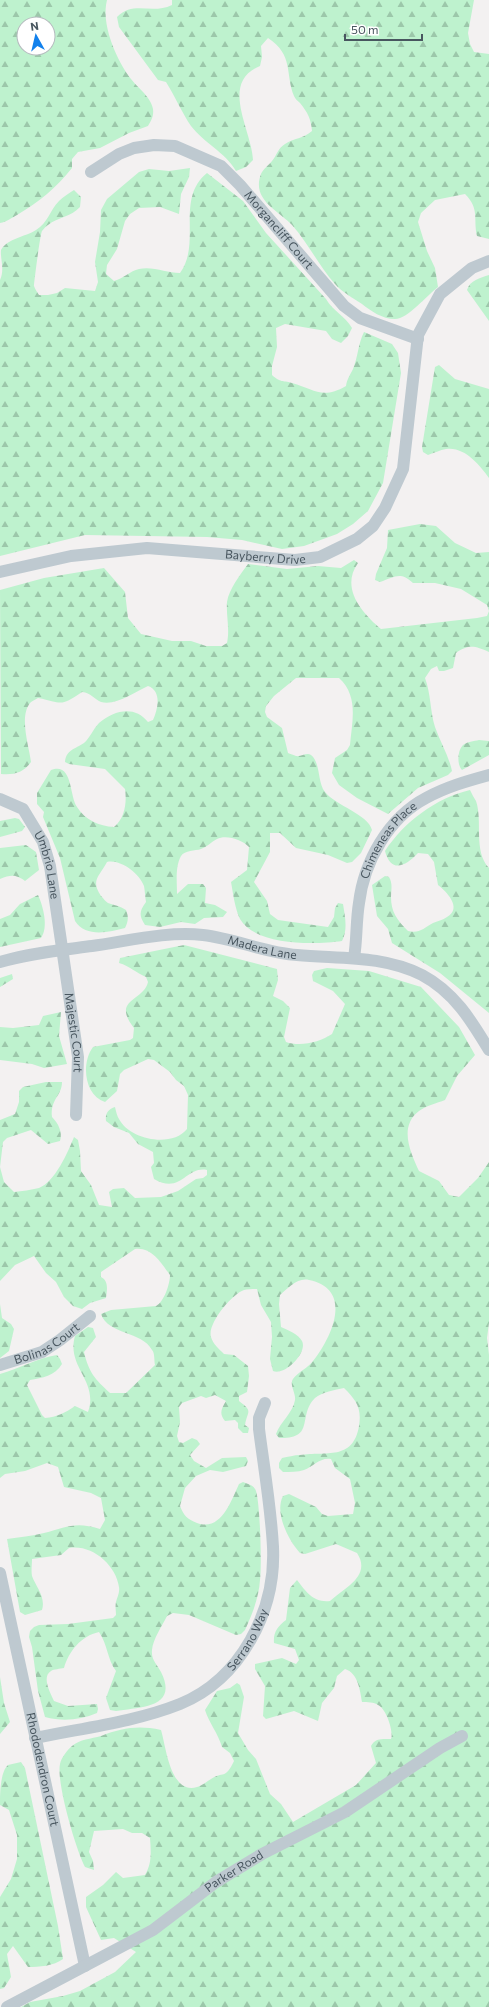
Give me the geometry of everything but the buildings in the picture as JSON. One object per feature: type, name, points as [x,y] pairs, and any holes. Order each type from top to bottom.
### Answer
[{"type":"street","name":"Morgancliff Court","points":[[91,172],[119,154],[134,148],[154,145],[175,146],[222,166],[344,306],[360,318],[418,339]]},
{"type":"street","points":[[418,339],[440,294],[472,268],[489,261]]},
{"type":"street","name":"Bayberry Drive","points":[[0,572],[71,556],[147,548],[295,560],[320,557],[357,539],[373,526],[395,488],[403,469],[418,339]]},
{"type":"street","name":"Chimeneas Place","points":[[354,958],[359,903],[363,881],[370,860],[382,838],[401,817],[424,798],[452,786],[489,775]]},
{"type":"street","name":"Umbrio Lane","points":[[0,799],[23,809],[43,842],[50,866],[62,950]]},
{"type":"street","name":"Madera Lane","points":[[0,962],[26,955],[160,936],[190,934],[223,938],[282,953],[354,958],[391,963],[407,968],[437,984],[462,1008],[489,1050]]},
{"type":"street","name":"Majestic Court","points":[[62,950],[78,1057],[76,1115]]},
{"type":"street","name":"Bolinas Court","points":[[0,1365],[42,1352],[90,1316]]},
{"type":"street","name":"Serrano Way","points":[[36,1738],[126,1719],[181,1704],[199,1694],[217,1680],[238,1660],[252,1639],[266,1607],[273,1567],[273,1547],[259,1430],[259,1418],[265,1402]]},
{"type":"street","name":"Rhododendron Court","points":[[0,1573],[85,1966]]},
{"type":"street","name":"Parker Road","points":[[7,2007],[153,1930],[216,1882],[262,1854],[345,1812],[440,1748],[462,1736]]},
{"type":"green space","points":[[0,0],[107,0],[106,19],[110,39],[118,58],[128,75],[152,104],[153,116],[148,126],[129,133],[100,148],[78,152],[72,159],[72,168],[53,188],[40,200],[7,221],[0,223]]},
{"type":"green space","points":[[172,0],[474,0],[468,33],[470,44],[474,52],[489,54],[489,239],[477,236],[473,204],[465,194],[435,200],[421,213],[418,222],[427,251],[435,268],[438,287],[406,315],[395,319],[386,318],[377,314],[344,292],[329,277],[292,225],[268,204],[260,191],[259,183],[261,174],[263,170],[271,163],[281,148],[288,142],[305,136],[312,131],[307,113],[294,96],[291,88],[287,65],[282,51],[268,38],[261,46],[262,57],[260,66],[248,74],[241,84],[241,108],[253,160],[246,167],[236,171],[226,158],[202,138],[191,126],[166,82],[158,80],[119,27],[117,17],[123,12],[136,8],[164,8],[172,5]]},
{"type":"green space","points":[[190,168],[189,177],[181,194],[179,214],[160,207],[139,208],[130,214],[125,221],[117,249],[107,265],[106,274],[114,281],[136,270],[144,268],[180,273],[186,261],[189,248],[190,208],[192,195],[198,184],[207,173],[243,201],[266,233],[352,328],[348,336],[341,343],[332,339],[326,331],[285,324],[276,328],[277,347],[272,366],[272,375],[275,378],[324,393],[338,390],[346,386],[355,364],[360,341],[364,332],[392,344],[398,353],[401,373],[383,483],[368,511],[353,524],[337,534],[304,546],[282,549],[242,540],[207,537],[85,535],[0,556],[1,250],[8,243],[40,227],[59,201],[74,190],[81,197],[80,207],[73,213],[52,222],[42,231],[34,286],[39,295],[57,293],[65,288],[95,291],[98,282],[95,262],[100,232],[101,210],[107,199],[139,172],[149,169],[169,171]]},
{"type":"green space","points":[[489,275],[489,321],[467,290],[470,284],[479,278]]},
{"type":"green space","points":[[439,365],[455,379],[489,389],[489,478],[476,462],[459,450],[446,449],[428,455],[423,452],[422,447],[435,367]]},
{"type":"green space","points":[[420,524],[436,526],[455,543],[476,553],[489,552],[489,611],[487,605],[461,589],[435,583],[413,583],[401,576],[380,582],[375,580],[387,548],[388,530]]},
{"type":"green space","points":[[354,560],[358,563],[353,572],[351,582],[352,591],[361,608],[381,629],[477,618],[487,616],[489,611],[489,652],[476,647],[465,648],[456,653],[453,668],[439,671],[437,666],[431,669],[425,678],[435,727],[452,771],[448,775],[418,788],[388,814],[357,798],[339,785],[332,773],[335,758],[347,750],[350,745],[353,718],[352,701],[345,685],[339,678],[296,678],[274,696],[266,706],[265,712],[267,717],[282,728],[288,753],[296,756],[311,755],[314,758],[318,768],[321,783],[325,792],[336,802],[365,819],[372,830],[361,853],[352,862],[347,863],[328,855],[296,848],[280,833],[270,833],[270,852],[254,882],[267,901],[270,914],[278,920],[328,927],[334,917],[335,908],[338,903],[343,904],[345,932],[342,941],[316,943],[286,942],[272,939],[248,928],[238,915],[231,882],[247,870],[249,847],[239,840],[229,837],[217,839],[201,849],[183,854],[179,860],[177,875],[177,894],[188,884],[203,884],[206,888],[205,903],[215,905],[227,912],[223,917],[204,918],[195,924],[181,922],[160,927],[145,925],[141,914],[142,908],[146,902],[142,881],[134,872],[123,865],[107,862],[97,878],[96,886],[101,896],[108,903],[126,910],[128,915],[127,924],[125,928],[105,932],[91,932],[85,930],[75,921],[60,858],[43,817],[44,812],[37,804],[37,793],[51,770],[58,769],[63,771],[67,775],[74,802],[80,812],[93,822],[114,827],[121,819],[123,814],[126,799],[125,789],[105,769],[69,764],[65,762],[66,758],[69,752],[86,741],[99,723],[111,715],[118,712],[131,711],[137,713],[148,722],[153,720],[158,701],[157,696],[152,688],[148,686],[119,700],[107,703],[101,702],[82,692],[65,702],[38,698],[30,703],[25,716],[31,762],[21,771],[10,774],[1,774],[0,590],[44,578],[104,568],[125,592],[128,618],[141,634],[172,641],[191,641],[206,646],[222,646],[227,643],[228,638],[228,597],[235,582],[248,564],[287,569],[318,566],[341,568]]},
{"type":"green space","points":[[479,740],[489,741],[489,755],[462,770],[459,765],[458,758],[461,748],[466,743]]},
{"type":"green space","points":[[470,790],[476,801],[478,809],[481,853],[489,868],[489,1013],[440,973],[392,943],[388,929],[377,916],[372,885],[385,876],[389,877],[393,911],[408,931],[415,932],[421,930],[452,913],[452,900],[449,895],[438,885],[434,862],[428,854],[418,853],[409,861],[399,866],[391,863],[385,851],[411,821],[433,805]]},
{"type":"green space","points":[[15,818],[19,819],[25,827],[22,831],[0,837],[0,821]]},
{"type":"green space","points":[[26,845],[36,852],[39,870],[25,881],[13,876],[0,879],[0,848]]},
{"type":"green space","points":[[38,895],[42,905],[45,922],[45,928],[41,938],[0,947],[0,919],[10,915],[20,904]]},
{"type":"green space","points":[[184,945],[277,969],[278,980],[273,996],[283,1001],[290,1008],[284,1037],[286,1042],[298,1044],[310,1043],[332,1034],[345,1004],[333,991],[313,981],[312,975],[314,971],[327,968],[369,971],[421,987],[459,1027],[475,1055],[457,1076],[445,1100],[428,1106],[419,1111],[413,1117],[409,1125],[408,1140],[419,1171],[439,1181],[449,1195],[459,1197],[478,1178],[489,1162],[489,1323],[487,1338],[489,1355],[489,2007],[21,2007],[30,2002],[63,1996],[80,1991],[115,1972],[136,1952],[114,1938],[101,1940],[86,1907],[86,1897],[103,1885],[116,1872],[123,1878],[145,1875],[150,1862],[150,1838],[142,1833],[132,1833],[123,1829],[94,1831],[89,1852],[93,1861],[94,1870],[85,1867],[68,1816],[61,1785],[60,1773],[60,1764],[62,1759],[69,1749],[75,1744],[130,1728],[153,1728],[161,1730],[167,1757],[175,1777],[181,1784],[188,1788],[197,1787],[226,1773],[234,1761],[230,1753],[222,1747],[205,1710],[217,1691],[230,1688],[237,1683],[240,1685],[244,1697],[238,1733],[248,1750],[256,1759],[270,1794],[281,1804],[293,1822],[356,1785],[376,1763],[371,1746],[373,1743],[379,1740],[391,1739],[392,1736],[389,1720],[384,1711],[375,1703],[362,1702],[356,1678],[345,1669],[337,1676],[334,1688],[322,1703],[318,1721],[294,1711],[266,1719],[263,1716],[265,1686],[255,1669],[255,1664],[282,1658],[296,1664],[299,1660],[295,1649],[274,1643],[274,1636],[277,1630],[286,1620],[290,1588],[297,1580],[311,1596],[319,1600],[330,1601],[354,1581],[359,1575],[361,1568],[361,1561],[357,1553],[336,1544],[305,1554],[300,1553],[287,1534],[280,1510],[283,1496],[289,1494],[316,1507],[322,1514],[328,1516],[353,1514],[355,1503],[350,1479],[335,1468],[331,1459],[323,1459],[307,1469],[299,1471],[283,1472],[279,1468],[279,1463],[282,1458],[345,1450],[351,1445],[356,1437],[360,1420],[359,1409],[355,1401],[344,1388],[333,1390],[315,1398],[307,1412],[302,1431],[298,1435],[279,1438],[276,1434],[280,1425],[294,1405],[295,1397],[292,1381],[311,1363],[320,1351],[332,1327],[335,1315],[335,1303],[331,1293],[323,1285],[305,1279],[290,1286],[280,1295],[279,1304],[281,1327],[298,1336],[302,1341],[303,1346],[299,1357],[289,1367],[283,1370],[278,1372],[273,1371],[270,1359],[272,1337],[271,1322],[261,1305],[257,1289],[244,1290],[233,1297],[217,1317],[213,1325],[211,1337],[216,1346],[224,1354],[234,1355],[248,1366],[249,1376],[247,1392],[239,1396],[239,1401],[247,1407],[248,1410],[245,1425],[249,1428],[248,1433],[243,1433],[238,1428],[238,1423],[235,1420],[225,1421],[221,1411],[226,1401],[215,1395],[206,1398],[201,1396],[182,1403],[179,1407],[180,1422],[177,1436],[179,1442],[183,1443],[192,1438],[197,1440],[200,1444],[190,1455],[194,1461],[206,1468],[222,1458],[246,1457],[248,1461],[246,1466],[223,1472],[210,1470],[196,1476],[185,1488],[180,1506],[184,1515],[191,1520],[205,1525],[213,1523],[219,1519],[229,1506],[239,1484],[243,1482],[254,1487],[256,1491],[260,1520],[261,1572],[257,1599],[245,1630],[241,1634],[236,1635],[189,1615],[173,1613],[167,1616],[156,1637],[152,1650],[153,1659],[161,1672],[165,1684],[165,1693],[161,1699],[154,1704],[116,1711],[110,1710],[106,1698],[116,1671],[99,1632],[81,1641],[69,1656],[64,1668],[51,1671],[47,1677],[49,1690],[54,1701],[68,1706],[97,1704],[97,1713],[71,1720],[45,1717],[38,1691],[32,1647],[29,1637],[30,1631],[39,1625],[68,1624],[113,1618],[116,1615],[119,1587],[113,1571],[102,1558],[86,1549],[69,1548],[61,1555],[32,1559],[32,1576],[42,1596],[42,1610],[25,1615],[20,1612],[7,1539],[39,1534],[78,1525],[100,1529],[105,1520],[101,1498],[91,1493],[64,1487],[58,1467],[47,1463],[25,1471],[5,1474],[0,1478],[0,1374],[50,1356],[57,1355],[62,1364],[56,1371],[48,1376],[30,1380],[27,1385],[42,1415],[45,1418],[57,1416],[75,1406],[88,1412],[90,1401],[89,1391],[75,1357],[73,1347],[75,1336],[88,1327],[93,1328],[96,1337],[84,1352],[90,1371],[110,1393],[126,1393],[155,1365],[154,1353],[141,1339],[111,1326],[105,1321],[101,1314],[111,1310],[156,1306],[162,1301],[169,1283],[170,1275],[151,1253],[141,1249],[135,1249],[101,1272],[101,1277],[106,1283],[106,1298],[90,1303],[82,1309],[73,1306],[64,1297],[56,1282],[46,1273],[34,1256],[15,1265],[0,1281],[0,1167],[4,1182],[14,1192],[39,1188],[45,1185],[56,1173],[65,1158],[74,1137],[78,1140],[81,1171],[91,1185],[99,1205],[112,1207],[109,1192],[113,1189],[124,1188],[135,1198],[161,1197],[178,1191],[196,1179],[203,1178],[207,1175],[207,1170],[200,1170],[171,1184],[163,1183],[154,1179],[151,1167],[154,1163],[153,1152],[138,1144],[129,1133],[114,1127],[106,1121],[108,1112],[110,1109],[115,1107],[118,1118],[124,1126],[141,1136],[162,1140],[180,1135],[187,1129],[188,1095],[184,1086],[176,1080],[170,1072],[154,1060],[148,1059],[124,1070],[120,1074],[117,1091],[105,1102],[93,1093],[89,1086],[86,1070],[89,1054],[93,1047],[130,1040],[133,1038],[134,1028],[128,1018],[126,1011],[127,1006],[141,993],[148,982],[146,977],[119,963],[120,958]]},
{"type":"green space","points":[[12,974],[13,979],[0,987],[0,978]]},
{"type":"green space","points":[[61,1012],[59,1036],[67,1064],[44,1068],[32,1064],[0,1060],[0,1027],[13,1028],[39,1025],[43,1016]]},
{"type":"green space","points":[[46,1082],[62,1082],[52,1111],[52,1117],[58,1125],[60,1131],[60,1141],[48,1144],[31,1130],[7,1138],[3,1142],[0,1167],[0,1120],[15,1114],[19,1102],[19,1091],[23,1087]]},
{"type":"green space","points":[[0,1304],[2,1318],[11,1324],[14,1329],[9,1351],[0,1358]]},
{"type":"green space","points":[[0,1677],[4,1703],[10,1722],[0,1734]]},
{"type":"green space","points":[[21,1762],[25,1768],[58,1926],[63,1959],[51,1965],[28,1967],[13,1946],[7,1954],[11,1977],[4,1988],[0,1989],[0,1897],[11,1879],[17,1859],[17,1835],[9,1810],[0,1805],[0,1790],[5,1768],[8,1765]]}]
